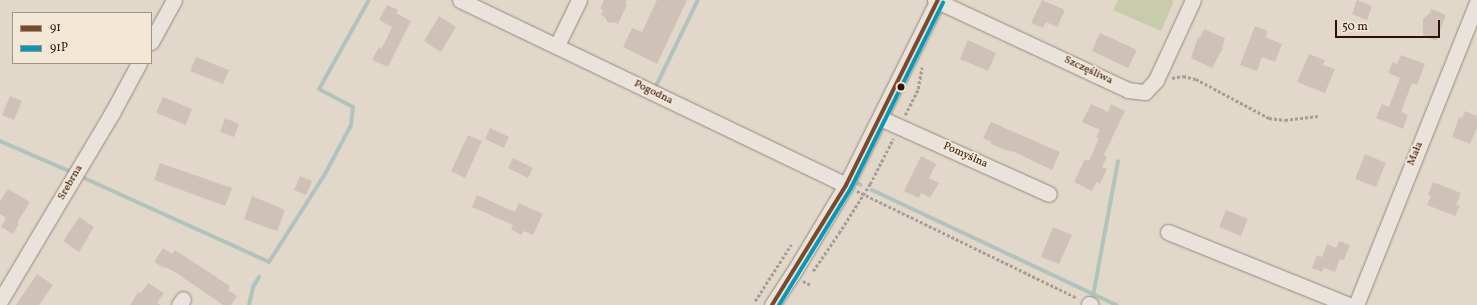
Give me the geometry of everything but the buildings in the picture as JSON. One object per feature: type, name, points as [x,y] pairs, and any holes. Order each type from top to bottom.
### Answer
[{"type":"street","points":[[152,40],[174,0]]},
{"type":"street","name":"Pogodna","points":[[460,0],[557,45],[640,87],[846,185]]},
{"type":"street","points":[[557,45],[578,0]]},
{"type":"street","points":[[772,305],[795,270],[846,185],[937,0]]},
{"type":"street","name":"Szczęśliwa","points":[[937,0],[1128,90],[1145,92],[1156,80],[1193,0]]},
{"type":"street","name":"Mała","points":[[1356,305],[1477,2]]},
{"type":"street","name":"Srebrna","points":[[0,301],[139,64]]},
{"type":"street","name":"Pomyślna","points":[[880,118],[1049,194]]},
{"type":"street","points":[[1168,232],[1350,305]]},
{"type":"path","points":[[1156,80],[1183,76],[1196,79],[1269,118],[1285,120],[1318,116]]},
{"type":"path","points":[[846,185],[863,195],[1090,304]]},
{"type":"path","points":[[755,301],[794,241]]},
{"type":"green space","points":[[1118,0],[1174,1],[1161,31],[1113,10]]},
{"type":"waterway","points":[[84,178],[269,262],[325,174],[351,125],[353,107],[319,89],[369,0]]},
{"type":"waterway","points":[[656,86],[698,0]]},
{"type":"waterway","points":[[0,141],[69,171]]},
{"type":"waterway","points":[[1093,296],[1118,161]]},
{"type":"waterway","points":[[857,183],[861,185]]},
{"type":"waterway","points":[[872,190],[1116,305]]},
{"type":"waterway","points":[[249,305],[253,287],[259,277]]},
{"type":"transit line","name":"91","points":[[772,305],[846,185],[938,0]]},
{"type":"transit line","name":"91P","points":[[779,305],[851,188],[943,3]]}]
